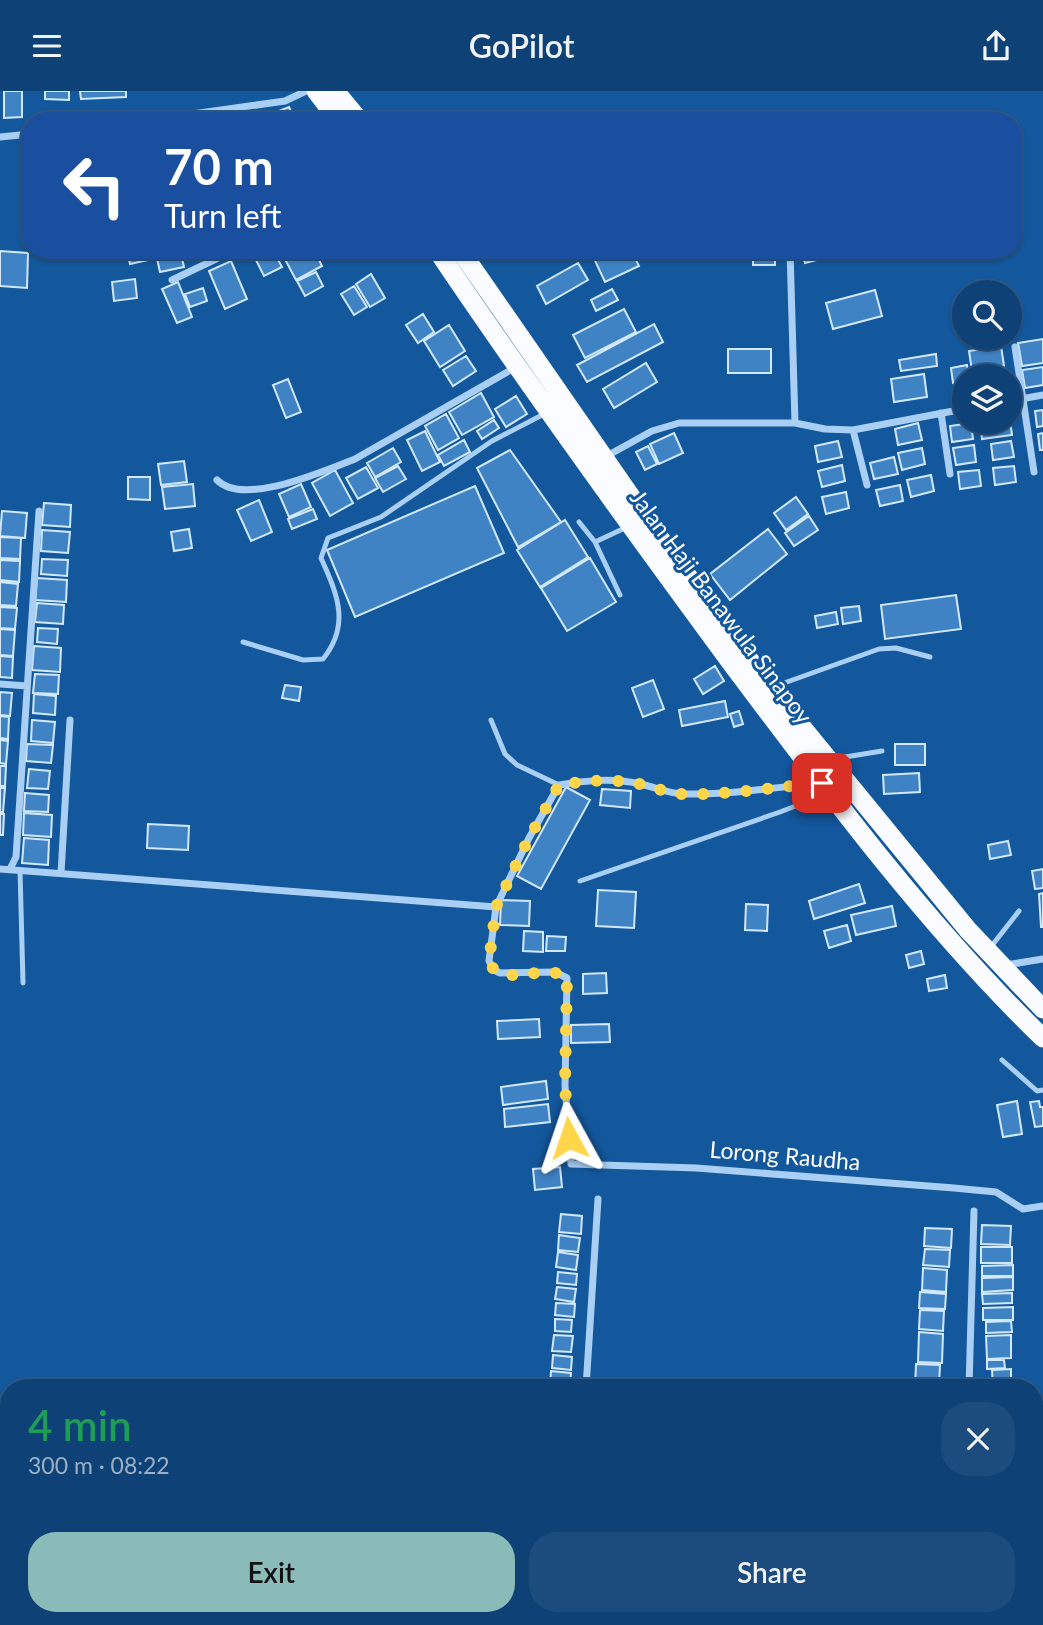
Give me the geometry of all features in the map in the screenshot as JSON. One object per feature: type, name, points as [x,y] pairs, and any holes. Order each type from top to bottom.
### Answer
[{"type":"highway","points":[[316,91],[332,112]]},
{"type":"highway","points":[[335,91],[352,112]]},
{"type":"highway","name":"Jalan Haji Banawula Sinapoy","points":[[460,263],[516,367],[826,788],[993,989],[1043,1038]]},
{"type":"highway","name":"Jalan Haji Banawula Sinapoy","points":[[460,263],[605,457],[661,540],[770,688],[955,915],[1043,1009]]},
{"type":"street","points":[[207,112],[285,101],[306,91]]},
{"type":"street","points":[[0,137],[21,135]]},
{"type":"street","points":[[172,281],[217,259]]},
{"type":"street","points":[[790,259],[795,422]]},
{"type":"street","points":[[216,480],[221,485],[239,490],[265,489],[355,459],[516,367]]},
{"type":"street","points":[[1034,473],[1022,399],[1043,395]]},
{"type":"street","points":[[605,457],[652,431],[679,423],[795,422],[825,429],[853,430],[952,411]]},
{"type":"street","points":[[941,413],[950,474]]},
{"type":"street","points":[[853,430],[867,485]]},
{"type":"street","points":[[10,869],[16,857],[39,511]]},
{"type":"street","points":[[0,684],[27,686]]},
{"type":"street","points":[[61,873],[71,720]]},
{"type":"street","points":[[0,869],[496,907],[529,838],[559,785],[579,782],[629,782],[666,793],[695,794],[826,788]]},
{"type":"street","name":"Lorong Raudha","points":[[496,907],[489,961],[494,970],[512,975],[555,972],[567,978],[565,1086],[571,1164],[682,1167],[964,1189],[996,1192],[1023,1209],[1043,1206]]},
{"type":"street","points":[[1002,966],[1043,960]]},
{"type":"street","points":[[587,1379],[598,1199]]},
{"type":"street","points":[[969,1379],[974,1212]]},
{"type":"lane","points":[[243,642],[303,660],[323,659],[335,644],[339,626],[337,594],[321,558],[328,538],[382,517],[492,441],[549,411]]},
{"type":"lane","points":[[579,522],[595,542],[620,595]]},
{"type":"lane","points":[[595,542],[630,525]]},
{"type":"lane","points":[[770,688],[879,649],[896,648],[930,657]]},
{"type":"lane","points":[[491,720],[505,754],[517,765],[559,785]]},
{"type":"lane","points":[[827,759],[882,751]]},
{"type":"lane","points":[[580,881],[826,788]]},
{"type":"lane","points":[[20,870],[23,983]]},
{"type":"lane","points":[[988,951],[1019,911]]},
{"type":"lane","points":[[1003,1059],[1037,1091],[1043,1090]]},
{"type":"building","points":[[4,91],[22,91],[21,117],[4,118]]},
{"type":"building","points":[[45,91],[69,91],[69,100],[45,99]]},
{"type":"building","points":[[80,91],[126,91],[126,97],[81,99]]},
{"type":"building","points":[[289,107],[291,112],[276,112]]},
{"type":"building","points":[[0,251],[21,252],[21,259],[28,259],[27,288],[0,286]]},
{"type":"building","points":[[129,259],[148,260],[130,264]]},
{"type":"building","points":[[157,259],[182,259],[184,267],[160,272]]},
{"type":"building","points":[[256,259],[278,259],[282,267],[264,276]]},
{"type":"building","points":[[285,259],[318,259],[322,266],[296,280]]},
{"type":"building","points":[[594,259],[636,259],[639,266],[605,282]]},
{"type":"building","points":[[753,259],[775,259],[775,265],[753,265]]},
{"type":"building","points":[[804,259],[821,259],[805,263]]},
{"type":"building","points":[[231,261],[247,299],[225,309],[209,271]]},
{"type":"building","points":[[578,263],[588,280],[546,304],[537,286]]},
{"type":"building","points":[[316,272],[323,286],[305,296],[297,281]]},
{"type":"building","points":[[371,274],[385,298],[370,307],[356,284]]},
{"type":"building","points":[[135,279],[137,298],[114,301],[112,282]]},
{"type":"building","points":[[178,282],[192,317],[177,323],[162,289]]},
{"type":"building","points":[[354,286],[367,307],[354,315],[341,294]]},
{"type":"building","points":[[203,288],[207,301],[190,307],[185,294]]},
{"type":"building","points":[[612,289],[618,300],[596,311],[591,300]]},
{"type":"building","points":[[875,290],[882,316],[833,329],[826,303]]},
{"type":"building","points":[[624,309],[636,332],[585,358],[573,335]]},
{"type":"building","points":[[423,314],[434,332],[418,343],[406,325]]},
{"type":"building","points":[[654,324],[663,342],[587,382],[577,365]]},
{"type":"building","points":[[449,325],[465,351],[440,367],[424,341]]},
{"type":"building","points":[[1043,339],[1043,363],[1022,366],[1019,350],[1022,350],[1022,342]]},
{"type":"building","points":[[728,349],[771,349],[771,373],[728,373]]},
{"type":"building","points":[[1002,350],[1004,364],[971,364],[969,351]]},
{"type":"building","points":[[936,354],[937,366],[901,371],[899,360]]},
{"type":"building","points":[[466,356],[476,371],[453,386],[443,370]]},
{"type":"building","points":[[646,363],[657,382],[614,408],[603,389]]},
{"type":"building","points":[[1043,367],[1043,385],[1025,388],[1022,370]]},
{"type":"building","points":[[924,374],[927,397],[894,402],[891,379]]},
{"type":"building","points":[[288,379],[301,412],[286,418],[273,385]]},
{"type":"building","points":[[481,393],[494,417],[462,435],[449,412]]},
{"type":"building","points":[[516,396],[527,414],[506,427],[495,409]]},
{"type":"building","points":[[1043,410],[1043,426],[1037,427],[1035,411]]},
{"type":"building","points":[[446,414],[459,438],[438,450],[425,426]]},
{"type":"building","points":[[494,420],[499,428],[482,439],[477,431]]},
{"type":"building","points":[[918,423],[922,440],[898,445],[895,429]]},
{"type":"building","points":[[950,426],[952,434],[972,434],[973,439],[952,442]]},
{"type":"building","points":[[425,431],[440,462],[422,471],[407,440]]},
{"type":"building","points":[[674,433],[683,453],[659,464],[650,444]]},
{"type":"building","points":[[1043,433],[1043,450],[1040,450],[1038,434]]},
{"type":"building","points":[[981,434],[1012,434],[1012,435],[982,439]]},
{"type":"building","points":[[464,440],[470,452],[444,466],[438,455]]},
{"type":"building","points":[[838,441],[842,457],[818,462],[815,446]]},
{"type":"building","points":[[1011,441],[1014,457],[993,460],[991,444]]},
{"type":"building","points":[[974,445],[976,462],[956,465],[953,448]]},
{"type":"building","points":[[648,446],[657,464],[645,470],[636,452]]},
{"type":"building","points":[[393,448],[401,462],[375,477],[367,463]]},
{"type":"building","points":[[922,448],[925,464],[902,470],[898,453]]},
{"type":"building","points":[[510,450],[561,522],[518,547],[477,468]]},
{"type":"building","points":[[894,457],[898,474],[874,479],[870,463]]},
{"type":"building","points":[[184,461],[187,482],[161,485],[158,464]]},
{"type":"building","points":[[842,465],[845,481],[822,487],[818,471]]},
{"type":"building","points":[[398,466],[406,479],[383,492],[375,478]]},
{"type":"building","points":[[1014,466],[1016,482],[995,485],[993,468]]},
{"type":"building","points":[[366,467],[378,488],[358,499],[346,478]]},
{"type":"building","points":[[335,470],[353,503],[330,516],[312,483]]},
{"type":"building","points":[[979,470],[981,486],[960,489],[958,472]]},
{"type":"building","points":[[931,475],[934,491],[911,497],[907,480]]},
{"type":"building","points":[[128,477],[150,477],[150,500],[128,499]]},
{"type":"building","points":[[193,484],[195,506],[165,509],[162,487]]},
{"type":"building","points":[[301,484],[311,507],[289,517],[279,494]]},
{"type":"building","points":[[900,485],[903,501],[880,506],[876,490]]},
{"type":"building","points":[[475,486],[504,553],[355,617],[327,550]]},
{"type":"building","points":[[846,492],[849,508],[826,514],[822,497]]},
{"type":"building","points":[[796,497],[808,514],[786,530],[774,513]]},
{"type":"building","points":[[259,500],[272,532],[251,541],[237,510]]},
{"type":"building","points":[[44,503],[71,505],[70,527],[42,525]]},
{"type":"building","points":[[313,509],[317,519],[292,529],[288,519]]},
{"type":"building","points":[[2,511],[27,513],[25,538],[0,536]]},
{"type":"building","points":[[809,516],[818,530],[794,546],[785,533]]},
{"type":"building","points":[[565,520],[588,557],[540,587],[517,550]]},
{"type":"building","points":[[189,529],[192,548],[174,551],[171,532]]},
{"type":"building","points":[[768,529],[787,554],[730,600],[710,574]]},
{"type":"building","points":[[42,530],[70,532],[68,553],[41,551]]},
{"type":"building","points":[[0,537],[21,538],[20,559],[0,558]]},
{"type":"building","points":[[590,558],[616,602],[567,631],[541,588]]},
{"type":"building","points":[[42,559],[68,560],[67,576],[41,574]]},
{"type":"building","points":[[0,560],[20,561],[19,582],[0,580]]},
{"type":"building","points":[[37,578],[67,580],[66,602],[35,600]]},
{"type":"building","points":[[0,582],[18,584],[16,606],[0,605]]},
{"type":"building","points":[[956,595],[961,629],[885,639],[881,605]]},
{"type":"building","points":[[37,603],[64,605],[63,624],[35,622]]},
{"type":"building","points":[[859,606],[861,621],[843,624],[841,608]]},
{"type":"building","points":[[0,607],[17,608],[15,629],[0,628]]},
{"type":"building","points":[[836,612],[838,624],[817,628],[815,616]]},
{"type":"building","points":[[38,628],[58,629],[57,644],[37,642]]},
{"type":"building","points":[[0,629],[15,630],[13,656],[0,655]]},
{"type":"building","points":[[34,646],[61,648],[60,672],[32,670]]},
{"type":"building","points":[[0,656],[13,657],[12,678],[0,677]]},
{"type":"building","points":[[715,666],[724,681],[703,694],[694,679]]},
{"type":"building","points":[[35,674],[59,675],[58,694],[33,693]]},
{"type":"building","points":[[653,680],[664,709],[643,717],[632,688]]},
{"type":"building","points":[[285,685],[301,687],[299,701],[282,698]]},
{"type":"building","points":[[0,692],[12,693],[10,716],[0,715]]},
{"type":"building","points":[[34,694],[56,696],[55,715],[33,713]]},
{"type":"building","points":[[725,701],[728,717],[682,726],[679,710]]},
{"type":"building","points":[[739,711],[743,724],[734,727],[730,714]]},
{"type":"building","points":[[0,716],[9,717],[8,739],[0,738]]},
{"type":"building","points":[[32,720],[55,722],[53,743],[31,741]]},
{"type":"building","points":[[0,740],[8,741],[6,764],[0,763]]},
{"type":"building","points":[[27,744],[53,745],[51,763],[26,761]]},
{"type":"building","points":[[895,744],[925,744],[925,765],[895,765]]},
{"type":"building","points":[[0,766],[6,766],[5,786],[0,786]]},
{"type":"building","points":[[29,769],[50,771],[48,789],[27,788]]},
{"type":"building","points":[[919,773],[920,792],[884,794],[883,775]]},
{"type":"building","points":[[566,787],[590,800],[541,889],[517,876]]},
{"type":"building","points":[[0,788],[5,788],[3,812],[0,812]]},
{"type":"building","points":[[602,789],[631,791],[630,808],[600,805]]},
{"type":"building","points":[[25,793],[49,795],[48,812],[24,811]]},
{"type":"building","points":[[24,813],[52,815],[51,837],[23,835]]},
{"type":"building","points":[[0,814],[4,814],[3,835],[0,835]]},
{"type":"building","points":[[148,824],[189,826],[188,850],[147,848]]},
{"type":"building","points":[[24,838],[49,840],[48,865],[22,863]]},
{"type":"building","points":[[1008,841],[1011,855],[990,859],[988,845]]},
{"type":"building","points":[[1043,869],[1043,888],[1035,889],[1032,871]]},
{"type":"building","points":[[859,884],[865,903],[814,919],[809,901]]},
{"type":"building","points":[[598,890],[636,892],[634,928],[596,926]]},
{"type":"building","points":[[1043,893],[1043,927],[1041,927],[1039,894]]},
{"type":"building","points":[[501,900],[530,901],[529,926],[500,925]]},
{"type":"building","points":[[746,904],[768,905],[767,931],[745,930]]},
{"type":"building","points":[[892,906],[896,926],[856,935],[851,915]]},
{"type":"building","points":[[847,925],[851,941],[829,948],[824,931]]},
{"type":"building","points":[[524,931],[543,932],[543,952],[523,951]]},
{"type":"building","points":[[547,936],[566,937],[565,951],[546,951]]},
{"type":"building","points":[[921,951],[924,964],[909,968],[906,955]]},
{"type":"building","points":[[606,973],[607,993],[583,994],[583,974]]},
{"type":"building","points":[[945,975],[947,988],[929,991],[927,979]]},
{"type":"building","points":[[539,1019],[540,1037],[498,1039],[497,1021]]},
{"type":"building","points":[[609,1024],[610,1042],[571,1043],[571,1025]]},
{"type":"building","points":[[546,1081],[548,1099],[503,1105],[501,1087]]},
{"type":"building","points":[[1017,1101],[1022,1134],[1003,1137],[997,1105]]},
{"type":"building","points":[[1039,1101],[1040,1107],[1043,1107],[1043,1126],[1035,1127],[1030,1102]]},
{"type":"building","points":[[548,1104],[550,1122],[505,1127],[504,1109]]},
{"type":"building","points":[[560,1167],[562,1187],[535,1190],[533,1169]]},
{"type":"building","points":[[561,1214],[582,1216],[581,1234],[559,1232]]},
{"type":"building","points":[[982,1225],[1011,1226],[1010,1245],[981,1244]]},
{"type":"building","points":[[925,1228],[952,1229],[951,1248],[924,1246]]},
{"type":"building","points":[[559,1235],[580,1238],[578,1252],[558,1250]]},
{"type":"building","points":[[981,1247],[1012,1247],[1012,1263],[981,1263]]},
{"type":"building","points":[[925,1249],[950,1250],[949,1267],[923,1265]]},
{"type":"building","points":[[558,1252],[578,1255],[576,1270],[556,1267]]},
{"type":"building","points":[[1013,1265],[1013,1276],[982,1276],[982,1266]]},
{"type":"building","points":[[923,1268],[947,1270],[946,1292],[922,1290]]},
{"type":"building","points":[[558,1272],[577,1274],[576,1285],[557,1283]]},
{"type":"building","points":[[1013,1277],[1013,1290],[982,1292],[982,1278]]},
{"type":"building","points":[[557,1287],[576,1289],[574,1302],[555,1299]]},
{"type":"building","points":[[920,1292],[946,1294],[945,1309],[919,1308]]},
{"type":"building","points":[[1012,1293],[1012,1303],[983,1304],[982,1294]]},
{"type":"building","points":[[556,1303],[575,1304],[574,1317],[555,1315]]},
{"type":"building","points":[[1013,1307],[1013,1320],[983,1320],[983,1308]]},
{"type":"building","points":[[920,1310],[944,1311],[943,1331],[919,1329]]},
{"type":"building","points":[[555,1319],[572,1320],[571,1332],[555,1331]]},
{"type":"building","points":[[1011,1321],[1012,1332],[986,1333],[986,1322]]},
{"type":"building","points":[[919,1332],[943,1334],[942,1363],[918,1362]]},
{"type":"building","points":[[554,1335],[573,1336],[571,1352],[552,1351]]},
{"type":"building","points":[[1011,1335],[1011,1358],[987,1359],[986,1336]]},
{"type":"building","points":[[553,1355],[572,1357],[571,1370],[552,1368]]},
{"type":"building","points":[[987,1360],[1004,1360],[1005,1368],[987,1369]]},
{"type":"building","points":[[916,1364],[940,1365],[939,1379],[915,1379]]},
{"type":"building","points":[[1011,1369],[1011,1379],[992,1379],[992,1370]]},
{"type":"building","points":[[551,1371],[571,1373],[571,1379],[550,1379]]},
{"type":"route","points":[[569,1138],[565,1086],[567,978],[555,972],[512,975],[500,973],[491,967],[489,961],[496,907],[529,838],[559,785],[579,782],[629,782],[666,793],[681,794],[722,793],[822,783]]}]
